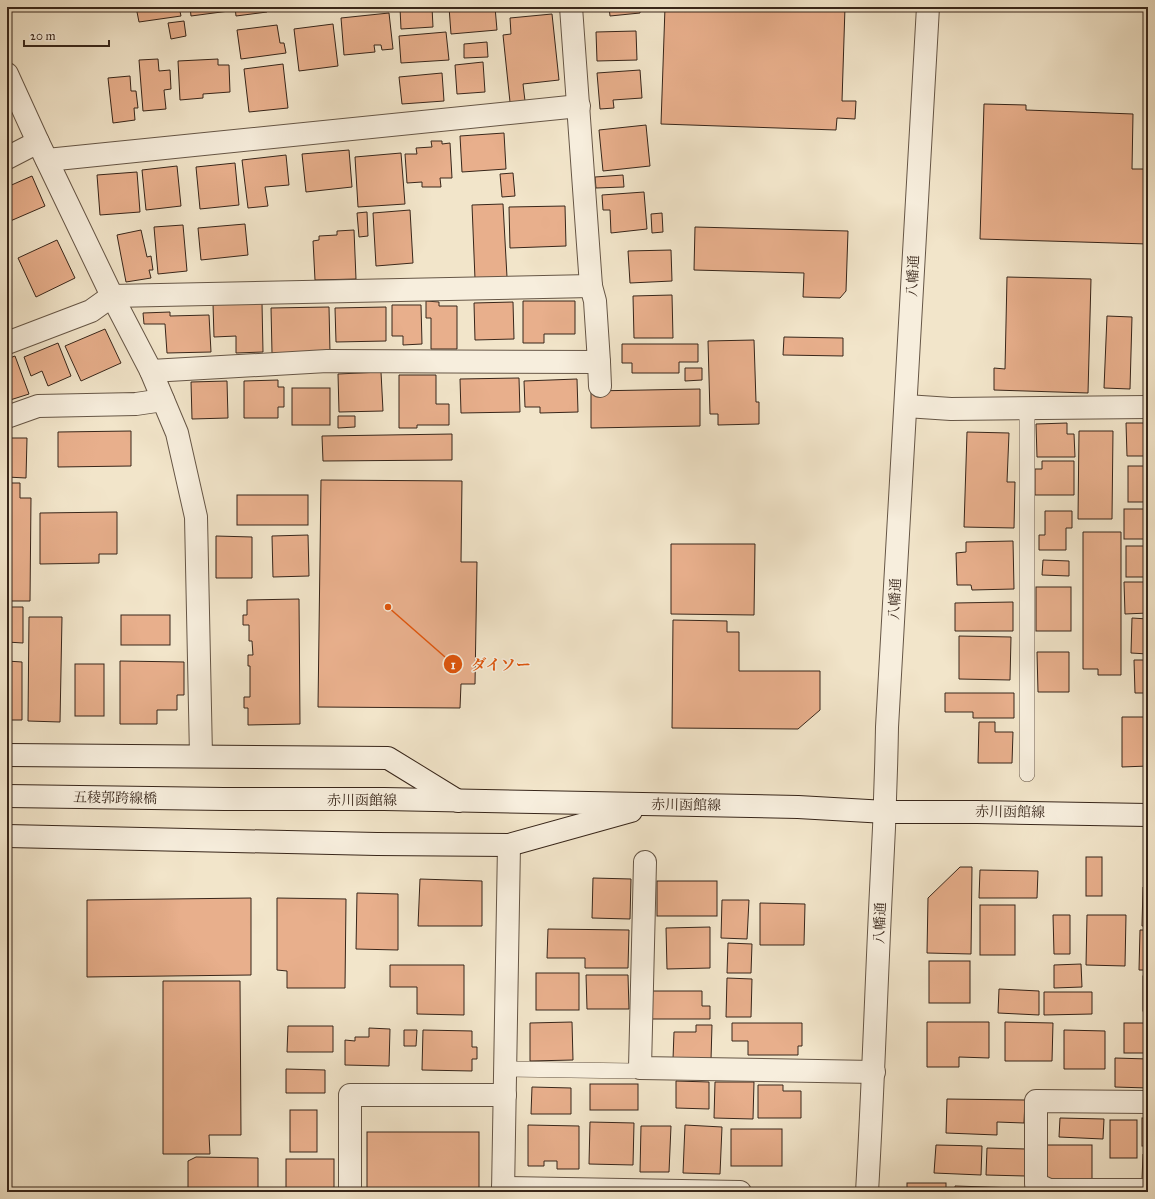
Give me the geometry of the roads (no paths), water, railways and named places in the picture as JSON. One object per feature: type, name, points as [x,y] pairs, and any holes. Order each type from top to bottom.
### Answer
[{"type":"street","points":[[571,7],[591,286],[595,301],[600,386]]},
{"type":"street","name":"八幡通","points":[[867,1192],[886,812],[887,727],[928,7]]},
{"type":"street","points":[[7,74],[112,296],[151,371],[177,433],[196,517],[201,756]]},
{"type":"street","points":[[7,158],[43,151],[579,106]]},
{"type":"street","points":[[7,343],[91,311],[112,296],[591,286]]},
{"type":"street","points":[[151,371],[327,361],[599,362]]},
{"type":"street","points":[[7,417],[38,406],[136,404],[163,400]]},
{"type":"street","points":[[906,406],[951,409],[1148,407]]},
{"type":"street","points":[[7,755],[388,758],[458,801]]},
{"type":"street","name":"五稜郭跨線橋","points":[[7,796],[224,800]]},
{"type":"street","name":"赤川函館線","points":[[224,800],[655,804],[798,807],[886,812],[1148,815]]},
{"type":"street","points":[[7,836],[377,844],[509,845],[655,804]]},
{"type":"street","points":[[509,845],[504,1190],[740,1192]]},
{"type":"street","points":[[645,862],[640,1068],[874,1072]]},
{"type":"street","points":[[350,1192],[350,1095],[505,1095]]},
{"type":"street","points":[[1148,1102],[1036,1101],[1036,1184],[1049,1190],[1148,1190]]},
{"type":"lane","points":[[1027,409],[1027,774]]},
{"type":"lane","points":[[505,1069],[633,1071],[640,1068]]},
{"type":"place","name":"ダイソー","points":[[388,607]]}]
